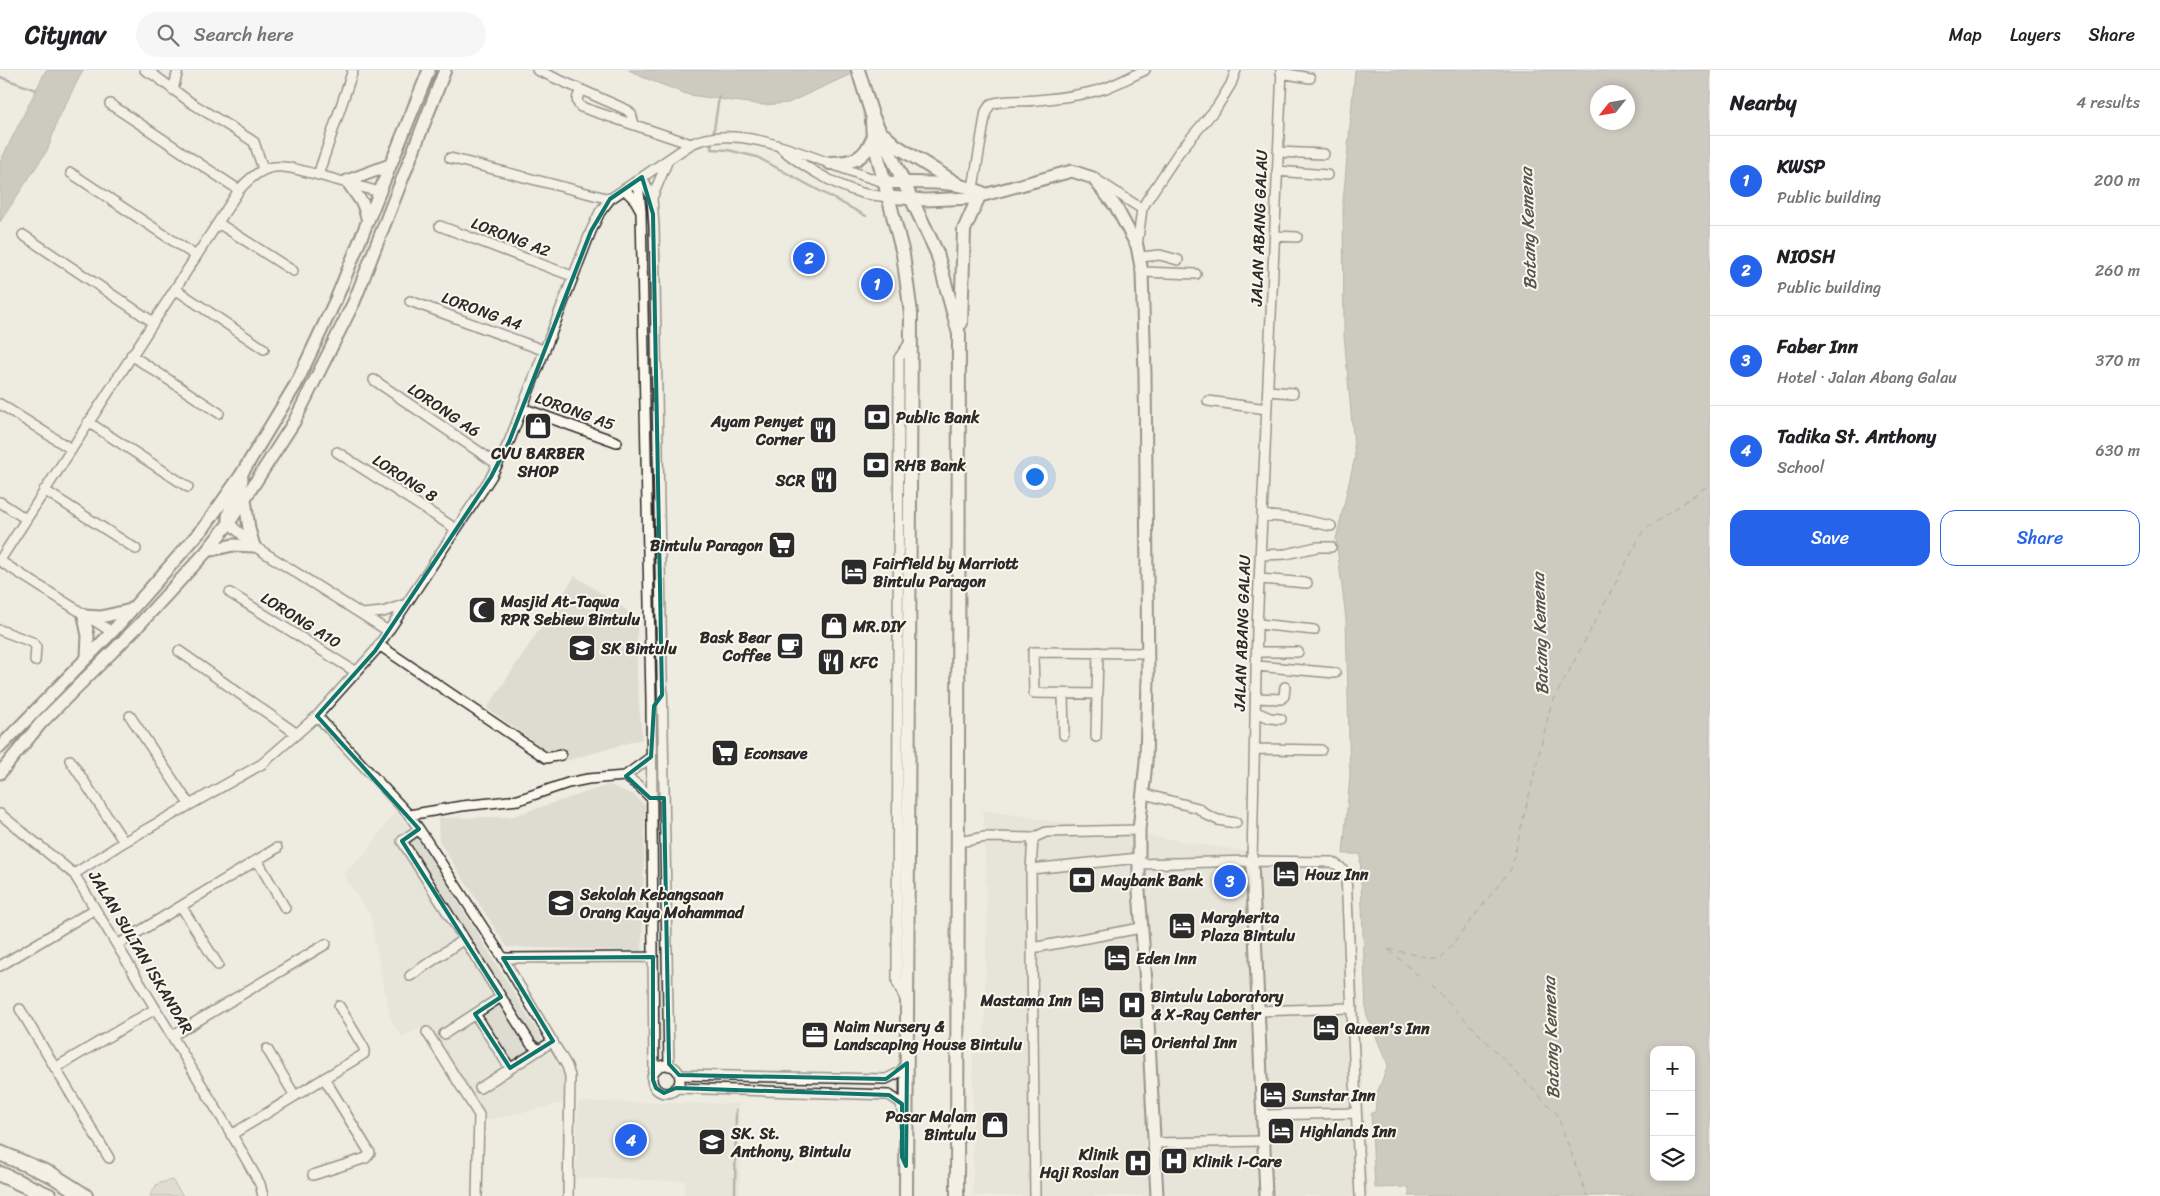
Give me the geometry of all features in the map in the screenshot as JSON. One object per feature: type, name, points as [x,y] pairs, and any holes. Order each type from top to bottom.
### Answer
[{"type":"main road","points":[[859,73],[877,135],[885,182],[903,254],[911,314],[906,1196]]},
{"type":"main road","points":[[877,135],[937,253],[959,334]]},
{"type":"main road","points":[[830,163],[847,163],[858,158],[870,146],[877,135]]},
{"type":"main road","points":[[877,135],[958,185]]},
{"type":"main road","points":[[957,1196],[959,334],[964,230],[979,193]]},
{"type":"main road","points":[[0,1153],[52,1175],[85,1196]]},
{"type":"main road","points":[[0,1174],[49,1196]]},
{"type":"street","points":[[145,70],[254,142],[262,170]]},
{"type":"street","points":[[173,90],[178,70]]},
{"type":"street","points":[[318,175],[353,70]]},
{"type":"street","points":[[0,747],[112,632],[205,526],[241,475],[296,384],[337,297],[429,70]]},
{"type":"street","points":[[0,773],[41,723],[138,626],[206,552],[230,523],[294,422],[354,302],[445,70]]},
{"type":"street","points":[[537,70],[617,106],[631,114],[634,124]]},
{"type":"street","points":[[979,193],[984,119],[986,111],[991,104],[1006,101],[1028,102],[1094,91],[1145,70]]},
{"type":"street","points":[[1157,1196],[1156,1143],[1138,861],[1139,830],[1144,794],[1148,653],[1146,430],[1142,272],[1139,251],[1142,209],[1180,152],[1217,107],[1231,84],[1236,70]]},
{"type":"street","points":[[1282,72],[1310,78]]},
{"type":"street","name":"JALAN ABANG GALAU","points":[[1266,1196],[1252,861],[1262,515],[1282,72]]},
{"type":"street","points":[[581,90],[576,99],[581,107],[690,144]]},
{"type":"street","points":[[110,104],[239,190]]},
{"type":"street","points":[[612,119],[617,106]]},
{"type":"street","points":[[450,158],[610,198],[690,144],[716,138],[751,140],[798,150],[885,182],[958,185],[979,193]]},
{"type":"street","points":[[780,146],[793,158],[861,193],[911,199],[963,198],[1072,171],[1093,178],[1142,209]]},
{"type":"street","points":[[1278,152],[1324,154]]},
{"type":"street","points":[[668,160],[652,198],[669,1066]]},
{"type":"street","points":[[138,626],[124,632],[112,632],[0,561],[174,289],[248,179],[262,170],[280,165],[347,181],[379,192],[385,204],[383,226]]},
{"type":"street","points":[[347,181],[390,165]]},
{"type":"street","points":[[1277,171],[1327,174]]},
{"type":"street","points":[[71,173],[196,256]]},
{"type":"street","points":[[1093,178],[1116,207],[1139,251]]},
{"type":"street","points":[[639,179],[652,198]]},
{"type":"street","points":[[639,179],[651,756],[654,1085],[660,1091],[668,1093],[679,1084],[677,1071],[669,1066],[661,1066],[654,1072]]},
{"type":"street","points":[[347,181],[363,204],[368,221]]},
{"type":"street","points":[[624,189],[635,200],[641,211]]},
{"type":"street","name":"JALAN SULTAN ISKANDAR","points":[[263,1196],[260,1184],[74,874],[124,842],[262,764],[317,716],[379,645],[497,464],[522,408],[590,231],[610,198]]},
{"type":"street","points":[[218,223],[293,271]]},
{"type":"street","name":"LORONG A2","points":[[440,226],[572,276]]},
{"type":"street","points":[[23,235],[153,322]]},
{"type":"street","points":[[1275,236],[1297,237]]},
{"type":"street","points":[[1139,251],[1160,254],[1178,260]]},
{"type":"street","points":[[1142,272],[1196,274]]},
{"type":"street","points":[[174,289],[264,349]]},
{"type":"street","name":"LORONG A4","points":[[410,301],[543,350]]},
{"type":"street","points":[[132,355],[219,413]]},
{"type":"street","name":"LORONG A6","points":[[374,380],[497,464]]},
{"type":"street","points":[[1268,391],[1293,393]]},
{"type":"street","points":[[1208,401],[1267,409]]},
{"type":"street","points":[[0,404],[71,449]]},
{"type":"street","name":"LORONG A5","points":[[522,408],[617,442]]},
{"type":"street","points":[[88,422],[188,487]]},
{"type":"street","name":"LORONG 8","points":[[337,452],[456,529]]},
{"type":"street","points":[[241,475],[242,486],[229,511],[230,523],[254,546],[388,631]]},
{"type":"street","points":[[44,490],[136,549]]},
{"type":"street","points":[[245,499],[249,529],[254,546]]},
{"type":"street","points":[[0,502],[26,518]]},
{"type":"street","points":[[1262,515],[1300,519],[1331,526]]},
{"type":"street","points":[[206,552],[233,545],[254,546]]},
{"type":"street","points":[[1261,555],[1286,554],[1313,547],[1331,547]]},
{"type":"street","points":[[1260,579],[1307,583]]},
{"type":"street","name":"LORONG A10","points":[[230,593],[356,672]]},
{"type":"street","points":[[362,614],[383,612],[406,604]]},
{"type":"street","points":[[84,616],[101,616],[131,610]]},
{"type":"street","points":[[84,616],[88,636],[88,656]]},
{"type":"street","points":[[1258,624],[1314,630]]},
{"type":"street","points":[[0,630],[32,642],[36,646],[35,660]]},
{"type":"street","points":[[379,645],[546,758],[561,756]]},
{"type":"street","points":[[178,652],[297,734]]},
{"type":"street","points":[[1098,694],[1034,693],[1033,652],[1148,653]]},
{"type":"street","points":[[1096,737],[1098,652]]},
{"type":"street","points":[[1257,652],[1298,652]]},
{"type":"street","points":[[1257,666],[1335,673]]},
{"type":"street","points":[[1256,698],[1280,699],[1284,696],[1285,687]]},
{"type":"street","points":[[1063,694],[1064,735]]},
{"type":"street","points":[[409,815],[462,806],[518,800],[574,782],[625,776],[651,756],[656,699],[662,695]]},
{"type":"street","points":[[1256,712],[1270,718],[1281,719]]},
{"type":"street","points":[[130,716],[189,804]]},
{"type":"street","points":[[317,716],[409,815],[419,829],[503,958],[570,1071],[568,1196]]},
{"type":"street","points":[[1256,749],[1321,750]]},
{"type":"street","points":[[70,760],[124,842]]},
{"type":"street","points":[[625,776],[640,786],[650,798]]},
{"type":"street","points":[[1144,794],[1198,808],[1207,816],[1236,823]]},
{"type":"street","points":[[650,798],[664,798]]},
{"type":"street","points":[[0,814],[74,874]]},
{"type":"street","points":[[419,829],[402,840],[531,1044],[539,1050]]},
{"type":"street","points":[[959,842],[986,837],[1033,838],[1046,832],[1139,830]]},
{"type":"street","points":[[1033,838],[1031,869],[1035,1196]]},
{"type":"street","points":[[117,946],[278,848]]},
{"type":"street","points":[[256,860],[285,908]]},
{"type":"street","points":[[1031,869],[1138,861],[1252,861],[1332,862],[1343,870],[1346,874],[1360,1196]]},
{"type":"street","points":[[181,906],[218,965]]},
{"type":"street","points":[[0,966],[95,909]]},
{"type":"street","points":[[1032,948],[1142,928]]},
{"type":"street","points":[[410,976],[464,939]]},
{"type":"street","points":[[172,1036],[326,944]]},
{"type":"street","points":[[503,958],[653,956]]},
{"type":"street","points":[[444,1034],[501,996]]},
{"type":"street","points":[[231,1135],[365,1053],[339,1006]]},
{"type":"street","points":[[55,1068],[155,1008]]},
{"type":"street","points":[[1258,1011],[1352,1008]]},
{"type":"street","points":[[20,1009],[109,1158]]},
{"type":"street","points":[[475,1014],[510,1068]]},
{"type":"street","points":[[427,1032],[479,1115],[477,1196]]},
{"type":"street","points":[[480,1088],[553,1041]]},
{"type":"street","points":[[266,1050],[295,1096]]},
{"type":"street","points":[[679,1075],[886,1079],[900,1072],[907,1064]]},
{"type":"street","points":[[313,1175],[366,1158],[370,1153],[324,1078]]},
{"type":"street","points":[[676,1088],[889,1095],[897,1099],[902,1105],[902,1157],[906,1166]]},
{"type":"street","points":[[1262,1114],[1356,1113]]},
{"type":"street","points":[[1156,1143],[1263,1141]]},
{"type":"highlighted area","points":[[642,177],[653,214],[662,695],[654,706],[651,757],[626,776],[650,798],[664,798],[669,1064],[679,1075],[886,1079],[907,1063],[906,1166],[902,1157],[902,1104],[889,1095],[676,1088],[664,1093],[656,1088],[653,1080],[653,957],[503,958],[553,1041],[510,1068],[475,1014],[501,997],[402,841],[419,829],[317,716],[375,651],[491,477],[509,442],[591,231],[610,199]]},
{"type":"shaded area","name":"SK Bintulu","points":[[575,576],[637,617],[637,680],[642,739],[562,762],[487,708]]},
{"type":"shaded area","name":"Sekolah Kebangsaan Orang Kaya Mohammad","points":[[609,785],[634,795],[645,806],[642,951],[507,947],[439,841],[438,818],[510,817]]},
{"type":"shaded area","points":[[983,810],[1353,868],[1368,1196],[973,1196],[973,1054],[984,1053],[987,904]]},
{"type":"shaded area","points":[[395,812],[422,843],[564,1075],[563,1103],[488,1120],[425,1026],[402,1037],[390,1018],[370,915],[343,874],[365,854]]},
{"type":"shaded area","points":[[578,1102],[739,1104],[740,1196],[684,1196],[685,1181],[576,1178]]},
{"type":"shaded area","points":[[172,1180],[183,1196],[150,1196],[157,1184]]},
{"type":"water","points":[[46,70],[83,70],[58,119],[48,149],[0,222],[0,162]]},
{"type":"water","points":[[629,70],[860,70],[788,103],[763,105],[689,95]]},
{"type":"water","name":"Batang Kemena","points":[[1355,70],[1710,70],[1710,1196],[1409,1196],[1409,1187],[1375,1188],[1371,1113],[1375,1112],[1377,1093],[1388,1065],[1366,1013],[1360,854],[1343,854],[1350,776],[1346,619],[1336,539],[1355,457],[1344,335],[1343,202]]},
{"type":"waterway","points":[[0,77],[36,90]]},
{"type":"waterway","points":[[719,97],[711,149],[728,150],[757,157],[866,216]]},
{"type":"waterway","points":[[735,1196],[736,1110]]},
{"type":"ferry route","points":[[1388,949],[1440,960],[1511,869],[1551,705],[1643,531],[1710,484]]},
{"type":"ferry route","points":[[1389,950],[1440,994],[1557,1114],[1587,1196]]},
{"type":"place","name":"NIOSH","points":[[809,258]]},
{"type":"place","name":"KWSP","points":[[877,284]]},
{"type":"place","name":"Public Bank","points":[[877,417]]},
{"type":"place","name":"CVU BARBER SHOP","points":[[538,426]]},
{"type":"place","name":"Ayam Penyet Corner","points":[[823,430]]},
{"type":"place","name":"RHB Bank","points":[[876,465]]},
{"type":"place","name":"SCR","points":[[824,480]]},
{"type":"place","name":"Bintulu Paragon","points":[[782,545]]},
{"type":"place","name":"Fairfield by Marriott Bintulu Paragon","points":[[854,572]]},
{"type":"place","name":"Masjid At-Taqwa RPR Sebiew Bintulu","points":[[482,610]]},
{"type":"place","name":"MR.DIY","points":[[834,626]]},
{"type":"place","name":"Bask Bear Coffee","points":[[790,646]]},
{"type":"place","name":"SK Bintulu","points":[[582,648]]},
{"type":"place","name":"KFC","points":[[831,662]]},
{"type":"place","name":"Econsave","points":[[725,753]]},
{"type":"place","name":"Houz Inn","points":[[1286,874]]},
{"type":"place","name":"Maybank Bank","points":[[1082,880]]},
{"type":"place","name":"Faber Inn","points":[[1230,881]]},
{"type":"place","name":"Sekolah Kebangsaan Orang Kaya Mohammad","points":[[561,903]]},
{"type":"place","name":"Margherita Plaza Bintulu","points":[[1182,926]]},
{"type":"place","name":"Eden Inn","points":[[1117,958]]},
{"type":"place","name":"Mastama Inn","points":[[1091,1000]]},
{"type":"place","name":"Bintulu Laboratory & X-Ray Center","points":[[1132,1005]]},
{"type":"place","name":"Queen's Inn","points":[[1326,1028]]},
{"type":"place","name":"Naim Nursery & Landscaping House Bintulu","points":[[815,1035]]},
{"type":"place","name":"Oriental Inn","points":[[1133,1042]]},
{"type":"place","name":"Sunstar Inn","points":[[1273,1095]]},
{"type":"place","name":"Pasar Malam Bintulu","points":[[995,1125]]},
{"type":"place","name":"Highlands Inn","points":[[1281,1131]]},
{"type":"place","name":"Tadika St. Anthony","points":[[631,1140]]},
{"type":"place","name":"SK. St. Anthony, Bintulu","points":[[712,1142]]},
{"type":"place","name":"Klinik i-Care","points":[[1174,1161]]},
{"type":"place","name":"Klinik Haji Roslan","points":[[1138,1163]]}]
